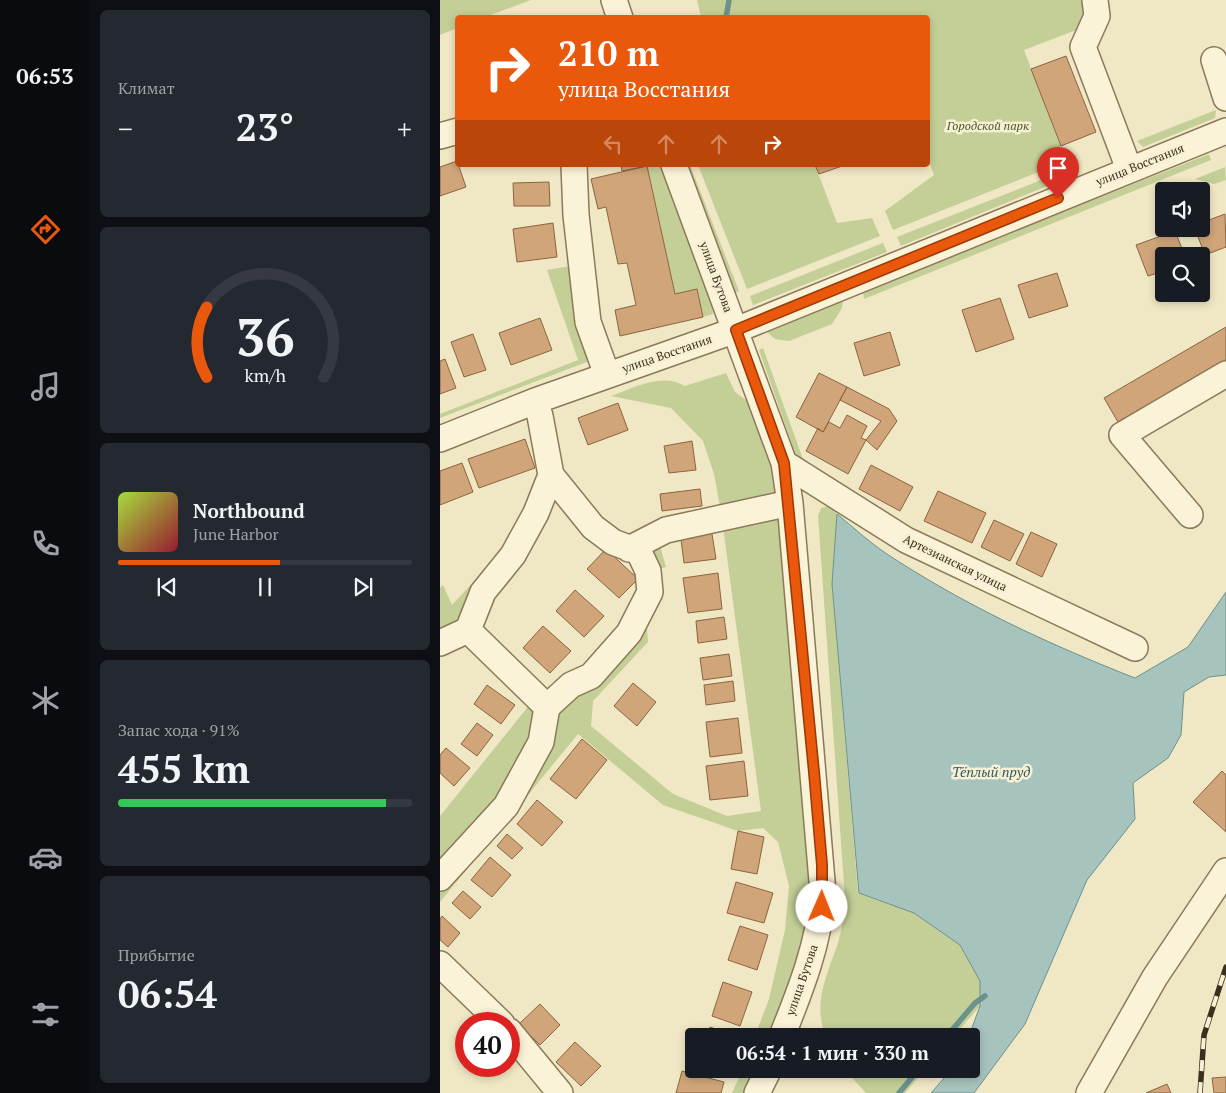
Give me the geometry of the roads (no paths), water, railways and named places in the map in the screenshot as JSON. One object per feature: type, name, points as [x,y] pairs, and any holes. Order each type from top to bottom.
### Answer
[{"type":"street","points":[[614,0],[619,15]]},
{"type":"street","points":[[1095,0],[1097,16],[1083,47],[1129,169]]},
{"type":"street","points":[[1214,60],[1226,98]]},
{"type":"street","points":[[440,136],[455,132]]},
{"type":"street","name":"улица Восстания","points":[[440,438],[535,401],[736,330],[1129,169],[1224,136]]},
{"type":"street","points":[[574,167],[576,215],[588,322],[607,375]]},
{"type":"street","name":"улица Бутова","points":[[675,167],[784,463],[790,503],[823,893],[821,922],[810,962],[785,1028]]},
{"type":"street","points":[[1190,515],[1122,435],[1226,374]]},
{"type":"street","points":[[440,878],[506,806],[541,742],[547,707],[571,685],[591,676],[629,633],[650,592],[648,572],[639,552],[614,542],[593,527],[551,475],[540,416],[535,401]]},
{"type":"street","name":"Артезианская улица","points":[[784,463],[906,540],[1134,648]]},
{"type":"street","points":[[440,643],[468,630],[483,592],[513,555],[536,513],[551,475]]},
{"type":"street","points":[[629,548],[666,530],[790,503]]},
{"type":"street","points":[[468,630],[547,707]]},
{"type":"street","points":[[1088,1093],[1155,977],[1226,871]]},
{"type":"street","points":[[440,964],[490,1012]]},
{"type":"street","points":[[520,1044],[560,1093]]},
{"type":"street","points":[[758,1093],[765,1078]]},
{"type":"water","name":"Тёплый пруд","points":[[837,514],[884,552],[944,589],[1038,637],[1135,678],[1188,647],[1226,592],[1226,675],[1209,677],[1184,692],[1181,735],[1168,758],[1133,783],[1135,819],[1087,880],[1025,1024],[974,1093],[931,1093],[944,1078],[980,1078],[980,1028],[972,1028],[980,1006],[980,981],[960,945],[914,913],[859,893],[832,584]]},
{"type":"waterway","points":[[726,15],[729,0]]},
{"type":"waterway","points":[[954,1028],[975,1003],[985,996]]},
{"type":"waterway","points":[[899,1093],[912,1078]]},
{"type":"railway","points":[[1200,1093],[1204,1035],[1226,967]]},
{"type":"park label","name":"Городской парк","points":[[988,126]]}]
